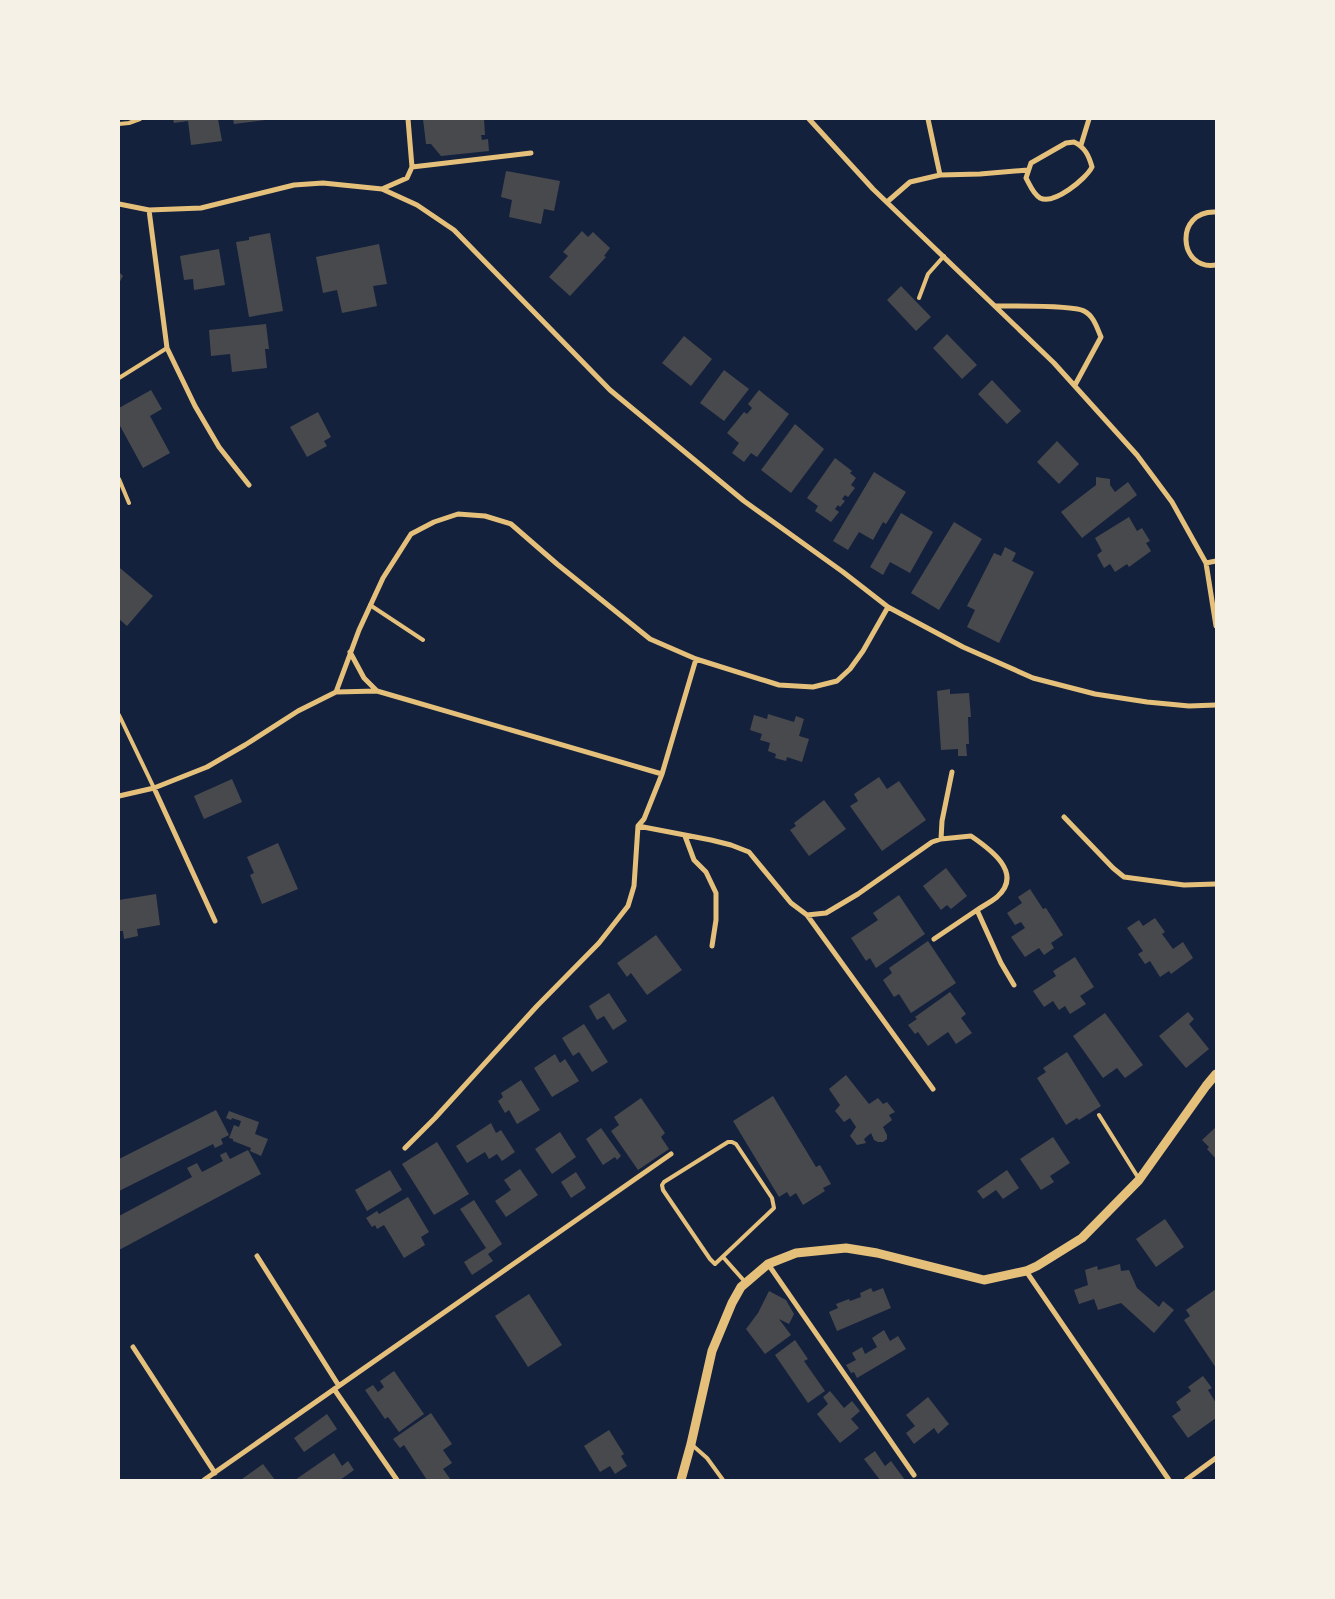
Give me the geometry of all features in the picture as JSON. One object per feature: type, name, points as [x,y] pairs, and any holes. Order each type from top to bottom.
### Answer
[{"type":"street","points":[[382,189],[407,178],[412,167],[408,119]]},
{"type":"street","points":[[809,119],[886,202],[996,306],[1075,386],[1137,455],[1166,494],[1206,563],[1216,626]]},
{"type":"street","points":[[928,119],[940,175]]},
{"type":"street","points":[[1081,145],[1089,119]]},
{"type":"street","points":[[1074,142],[1081,145],[1089,156],[1092,167],[1089,174],[1058,197],[1049,200],[1042,199],[1035,194],[1026,178],[1031,163],[1066,143],[1074,142]]},
{"type":"street","points":[[412,167],[531,154]]},
{"type":"street","points":[[886,202],[910,182],[940,175],[1028,170]]},
{"type":"street","points":[[119,204],[150,210],[201,208],[294,185],[323,183],[382,189],[417,205],[454,230],[610,390],[744,500],[888,607],[963,647],[1034,678],[1095,694],[1147,702],[1189,706],[1216,705]]},
{"type":"street","points":[[150,210],[167,348],[195,406],[219,446],[249,485]]},
{"type":"street","points":[[1216,212],[1198,216],[1187,230],[1185,239],[1186,247],[1196,261],[1204,265],[1216,265]]},
{"type":"street","points":[[996,306],[1084,310],[1094,321],[1101,337],[1075,386]]},
{"type":"street","points":[[336,692],[350,652],[370,605],[383,578],[411,534],[434,522],[458,514],[484,516],[511,524],[556,564],[650,639],[696,659],[779,685],[813,687],[837,681],[850,669],[863,651],[888,607]]},
{"type":"street","points":[[1206,563],[1216,561]]},
{"type":"street","points":[[350,652],[364,678],[377,690]]},
{"type":"street","points":[[405,1148],[599,943],[628,906],[634,886],[638,826],[644,819],[662,774],[696,659]]},
{"type":"street","points":[[119,796],[154,788],[207,767],[245,745],[298,710],[336,692],[377,690],[662,774]]},
{"type":"street","points":[[941,839],[942,821],[952,772]]},
{"type":"street","points":[[154,788],[215,921]]},
{"type":"street","points":[[1064,817],[1124,877],[1184,885],[1216,884]]},
{"type":"street","points":[[638,826],[730,845],[749,852],[791,903],[807,915],[933,1089]]},
{"type":"street","points":[[685,836],[694,860],[706,872],[716,893],[716,920],[712,946]]},
{"type":"street","points":[[807,915],[826,913],[858,894],[932,842],[941,839],[971,836],[998,858],[1008,872],[1006,886],[997,897],[934,939]]},
{"type":"street","points":[[977,910],[1014,985]]},
{"type":"street","points":[[680,1480],[691,1444],[712,1350],[741,1287],[768,1264],[796,1252],[846,1248],[877,1253],[984,1280],[1037,1266],[1082,1238],[1140,1180],[1216,1074]]},
{"type":"street","points":[[204,1480],[671,1154]]},
{"type":"street","points":[[257,1256],[337,1387],[397,1480]]},
{"type":"street","points":[[768,1264],[914,1475]]},
{"type":"street","points":[[1026,1270],[1168,1480]]},
{"type":"street","points":[[132,1347],[215,1472]]},
{"type":"street","points":[[1186,1480],[1216,1458]]},
{"type":"lane","points":[[119,124],[140,119]]},
{"type":"lane","points":[[919,298],[928,274],[944,256]]},
{"type":"lane","points":[[119,378],[167,348]]},
{"type":"lane","points":[[119,479],[130,503]]},
{"type":"lane","points":[[370,605],[423,640]]},
{"type":"lane","points":[[119,715],[154,788]]},
{"type":"lane","points":[[1099,1115],[1140,1180]]},
{"type":"lane","points":[[728,1142],[732,1142],[736,1144],[772,1198],[774,1208],[728,1249],[723,1256],[714,1264],[710,1260],[663,1190],[662,1185],[728,1142]]},
{"type":"lane","points":[[723,1256],[746,1283]]},
{"type":"lane","points":[[691,1444],[707,1458],[723,1480]]},
{"type":"building","points":[[173,119],[218,119],[222,141],[191,145],[188,121],[174,123]]},
{"type":"building","points":[[233,119],[265,119],[265,120],[234,124]]},
{"type":"building","points":[[423,119],[484,119],[485,135],[481,135],[482,140],[488,139],[489,151],[441,156],[431,144],[426,144]]},
{"type":"building","points":[[506,171],[560,181],[554,211],[544,209],[541,224],[509,217],[512,200],[501,197]]},
{"type":"building","points":[[582,231],[588,237],[593,232],[610,248],[604,256],[606,257],[570,296],[549,277],[568,256],[563,252]]},
{"type":"building","points":[[270,233],[283,311],[249,317],[236,242],[249,240],[249,237]]},
{"type":"building","points":[[379,244],[387,284],[373,286],[377,306],[342,313],[337,290],[323,293],[316,257]]},
{"type":"building","points":[[219,249],[225,285],[194,290],[193,279],[184,280],[180,256]]},
{"type":"building","points":[[119,272],[123,276],[119,283]]},
{"type":"building","points":[[901,286],[931,317],[916,331],[887,300]]},
{"type":"building","points":[[266,324],[269,349],[265,349],[267,368],[232,372],[230,354],[211,356],[209,330]]},
{"type":"building","points":[[947,334],[977,365],[962,379],[933,348]]},
{"type":"building","points":[[684,336],[712,359],[691,386],[662,363]]},
{"type":"building","points":[[724,370],[749,389],[724,421],[700,403]]},
{"type":"building","points":[[992,380],[1021,411],[1007,424],[978,394]]},
{"type":"building","points":[[151,390],[162,409],[150,416],[170,453],[143,468],[119,424],[119,408]]},
{"type":"building","points":[[759,390],[789,414],[757,457],[751,453],[744,462],[732,453],[739,443],[727,433],[744,412],[747,414],[752,408],[748,404]]},
{"type":"building","points":[[318,412],[331,437],[324,441],[327,446],[307,457],[290,427]]},
{"type":"building","points":[[795,424],[824,449],[791,493],[761,470]]},
{"type":"building","points":[[1057,441],[1079,464],[1059,484],[1037,462]]},
{"type":"building","points":[[835,458],[852,471],[850,473],[856,478],[851,485],[855,488],[848,497],[845,495],[842,499],[845,501],[840,507],[838,505],[835,509],[839,512],[831,522],[815,511],[818,506],[807,498]]},
{"type":"building","points":[[874,472],[906,492],[886,524],[883,522],[873,540],[859,532],[848,550],[833,541]]},
{"type":"building","points":[[1096,477],[1110,479],[1110,485],[1115,492],[1128,482],[1137,495],[1082,538],[1061,512],[1096,485]]},
{"type":"building","points":[[901,513],[933,532],[910,573],[890,562],[883,575],[870,567]]},
{"type":"building","points":[[1129,517],[1137,531],[1142,528],[1150,541],[1146,543],[1151,551],[1129,567],[1127,564],[1115,572],[1110,564],[1104,568],[1097,555],[1102,551],[1095,538]]},
{"type":"building","points":[[954,522],[982,539],[939,610],[911,593]]},
{"type":"building","points":[[1005,547],[1016,553],[1012,561],[1034,572],[999,643],[967,627],[975,610],[967,606],[994,553],[1001,556]]},
{"type":"building","points":[[120,568],[153,596],[127,626],[119,619]]},
{"type":"building","points":[[950,689],[950,694],[969,693],[971,717],[968,717],[969,744],[966,744],[967,756],[958,756],[958,749],[941,750],[937,691]]},
{"type":"building","points":[[768,714],[794,722],[796,716],[804,719],[799,736],[809,739],[802,762],[787,757],[786,761],[775,758],[776,754],[768,751],[770,743],[760,740],[762,734],[750,730],[754,715],[767,719]]},
{"type":"building","points":[[879,777],[887,789],[899,781],[926,820],[882,851],[850,806],[858,801],[854,794]]},
{"type":"building","points":[[232,779],[242,802],[204,819],[194,796]]},
{"type":"building","points":[[824,800],[846,829],[809,856],[790,830],[796,826],[794,823]]},
{"type":"building","points":[[278,843],[298,889],[262,904],[250,875],[254,873],[247,857]]},
{"type":"building","points":[[946,868],[967,896],[951,909],[947,905],[941,910],[923,886]]},
{"type":"building","points":[[1030,889],[1043,909],[1046,908],[1063,935],[1051,943],[1054,948],[1044,955],[1039,948],[1025,957],[1011,937],[1025,928],[1021,922],[1015,925],[1007,913],[1022,903],[1018,897]]},
{"type":"building","points":[[156,894],[160,925],[137,929],[138,936],[124,939],[123,931],[119,931],[119,900]]},
{"type":"building","points":[[899,895],[925,934],[876,968],[870,958],[866,961],[851,938],[878,920],[873,913]]},
{"type":"building","points":[[1155,918],[1165,932],[1162,934],[1173,949],[1183,942],[1193,958],[1171,974],[1169,971],[1160,977],[1150,961],[1145,964],[1138,954],[1143,951],[1127,928],[1139,920],[1143,926]]},
{"type":"building","points":[[656,935],[682,970],[647,995],[631,973],[627,977],[617,963]]},
{"type":"building","points":[[928,941],[956,983],[911,1013],[899,994],[894,997],[883,980],[892,973],[889,968]]},
{"type":"building","points":[[1075,957],[1094,987],[1080,996],[1086,1004],[1070,1014],[1065,1006],[1059,1010],[1053,1001],[1044,1007],[1033,991],[1056,976],[1053,971]]},
{"type":"building","points":[[950,992],[966,1014],[961,1018],[972,1033],[956,1044],[948,1032],[928,1046],[918,1032],[915,1034],[908,1025],[917,1019],[915,1017]]},
{"type":"building","points":[[609,993],[627,1021],[613,1030],[604,1016],[597,1020],[589,1006]]},
{"type":"building","points":[[1188,1012],[1194,1019],[1189,1024],[1209,1049],[1186,1068],[1159,1036]]},
{"type":"building","points":[[1105,1013],[1143,1065],[1125,1078],[1117,1068],[1103,1078],[1073,1036]]},
{"type":"building","points":[[584,1024],[608,1062],[592,1072],[579,1052],[573,1056],[562,1038]]},
{"type":"building","points":[[1067,1052],[1101,1106],[1079,1120],[1077,1118],[1066,1125],[1037,1078],[1046,1072],[1043,1068]]},
{"type":"building","points":[[555,1054],[560,1063],[565,1059],[579,1081],[552,1097],[534,1068]]},
{"type":"building","points":[[846,1075],[869,1104],[878,1098],[883,1104],[887,1102],[895,1112],[889,1115],[892,1120],[883,1127],[887,1139],[883,1142],[874,1140],[871,1133],[864,1139],[866,1143],[857,1145],[850,1136],[856,1127],[850,1118],[844,1122],[835,1111],[840,1105],[829,1089]]},
{"type":"building","points":[[521,1080],[540,1110],[517,1124],[509,1110],[505,1113],[498,1101],[503,1097],[501,1093]]},
{"type":"building","points":[[773,1096],[816,1167],[820,1165],[831,1184],[823,1188],[825,1191],[803,1205],[796,1193],[790,1197],[787,1192],[779,1197],[733,1121]]},
{"type":"building","points":[[641,1098],[665,1133],[661,1137],[669,1149],[638,1170],[611,1131],[619,1125],[614,1117]]},
{"type":"building","points":[[216,1110],[229,1135],[221,1139],[223,1144],[215,1148],[213,1144],[119,1191],[119,1159]]},
{"type":"building","points":[[229,1111],[259,1122],[255,1134],[268,1139],[261,1156],[250,1151],[251,1148],[229,1138],[234,1125],[239,1127],[241,1121],[226,1118]]},
{"type":"building","points":[[491,1123],[496,1133],[501,1130],[515,1152],[502,1161],[497,1154],[489,1159],[485,1152],[467,1163],[456,1146]]},
{"type":"building","points":[[1216,1127],[1216,1159],[1202,1140]]},
{"type":"building","points":[[601,1128],[621,1156],[617,1160],[615,1157],[603,1165],[586,1139]]},
{"type":"building","points":[[560,1132],[576,1157],[552,1174],[535,1149]]},
{"type":"building","points":[[1053,1137],[1070,1163],[1050,1176],[1054,1182],[1041,1190],[1020,1159]]},
{"type":"building","points":[[437,1142],[469,1194],[434,1215],[402,1164]]},
{"type":"building","points":[[248,1150],[261,1174],[119,1250],[119,1216],[192,1177],[187,1168],[197,1163],[202,1172],[223,1161],[220,1155],[226,1152],[230,1159]]},
{"type":"building","points":[[520,1169],[538,1195],[506,1217],[495,1201],[511,1190],[504,1180]]},
{"type":"building","points":[[390,1170],[402,1190],[367,1211],[355,1190]]},
{"type":"building","points":[[1007,1170],[1019,1188],[1003,1199],[996,1190],[983,1199],[977,1191]]},
{"type":"building","points":[[576,1172],[586,1188],[571,1198],[561,1182]]},
{"type":"building","points":[[408,1197],[429,1232],[421,1237],[425,1245],[404,1258],[384,1225],[377,1229],[375,1225],[372,1227],[366,1218],[377,1211],[379,1214]]},
{"type":"building","points":[[474,1200],[502,1244],[488,1254],[493,1261],[472,1275],[464,1262],[486,1248],[460,1209]]},
{"type":"building","points":[[1165,1219],[1184,1247],[1156,1267],[1136,1239]]},
{"type":"building","points":[[1120,1264],[1121,1271],[1129,1270],[1137,1288],[1159,1307],[1163,1301],[1174,1310],[1154,1333],[1121,1303],[1098,1310],[1094,1299],[1079,1304],[1074,1290],[1088,1285],[1085,1270],[1097,1266],[1098,1270]]},
{"type":"building","points":[[871,1288],[873,1292],[883,1288],[891,1308],[837,1331],[829,1312],[838,1308],[836,1304],[861,1297],[860,1293]]},
{"type":"building","points":[[1216,1289],[1216,1368],[1184,1320],[1190,1316],[1186,1310]]},
{"type":"building","points":[[769,1291],[786,1300],[794,1314],[789,1324],[779,1319],[791,1335],[765,1354],[746,1329],[758,1313]]},
{"type":"building","points":[[529,1294],[562,1345],[528,1367],[495,1316]]},
{"type":"building","points":[[884,1330],[890,1341],[898,1336],[906,1349],[857,1378],[854,1372],[851,1373],[846,1365],[856,1360],[852,1353],[862,1347],[865,1354],[877,1347],[872,1338]]},
{"type":"building","points":[[795,1340],[808,1359],[804,1361],[825,1391],[808,1403],[775,1355]]},
{"type":"building","points":[[394,1371],[424,1414],[399,1432],[388,1417],[385,1419],[365,1390],[373,1385],[378,1392],[384,1387],[380,1381]]},
{"type":"building","points":[[1203,1376],[1212,1388],[1208,1390],[1216,1403],[1216,1418],[1188,1438],[1172,1416],[1181,1410],[1176,1402],[1191,1391],[1188,1387]]},
{"type":"building","points":[[830,1391],[844,1408],[852,1401],[860,1411],[851,1419],[859,1428],[840,1443],[817,1414],[828,1404],[823,1397]]},
{"type":"building","points":[[928,1397],[949,1424],[938,1434],[934,1428],[914,1444],[906,1433],[915,1426],[906,1415]]},
{"type":"building","points":[[431,1413],[452,1444],[443,1450],[452,1463],[443,1469],[451,1480],[427,1480],[404,1445],[400,1448],[393,1439]]},
{"type":"building","points":[[327,1414],[337,1429],[304,1452],[294,1438]]},
{"type":"building","points":[[609,1430],[624,1454],[621,1456],[627,1466],[615,1474],[610,1466],[600,1472],[584,1446]]},
{"type":"building","points":[[875,1451],[885,1466],[891,1461],[905,1480],[880,1480],[864,1459]]},
{"type":"building","points":[[334,1453],[342,1466],[348,1461],[354,1470],[340,1480],[295,1480]]},
{"type":"building","points":[[263,1464],[275,1480],[242,1480],[242,1479]]}]
